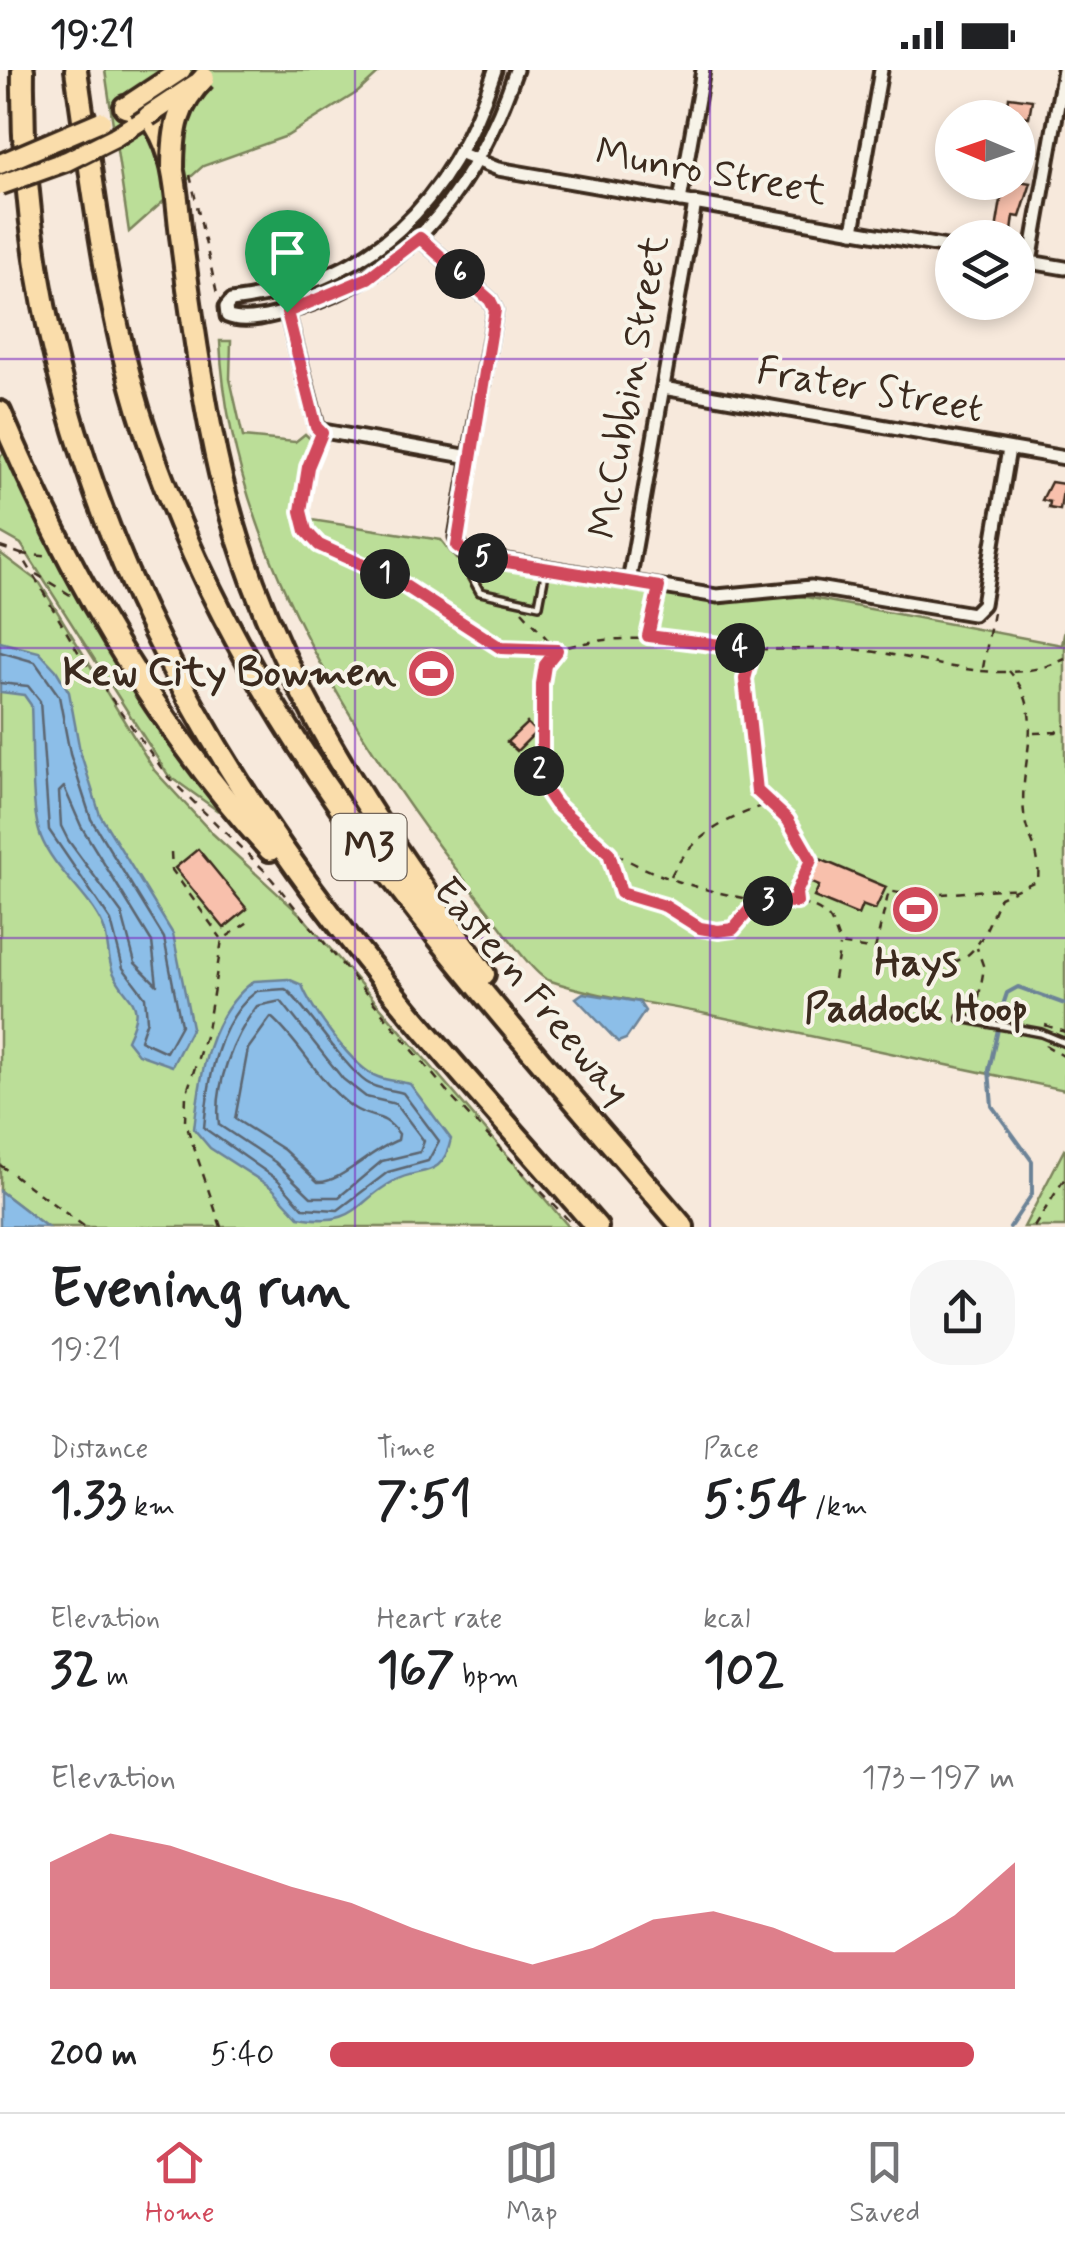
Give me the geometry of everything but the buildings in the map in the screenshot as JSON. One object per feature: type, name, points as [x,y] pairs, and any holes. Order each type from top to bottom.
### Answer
[{"type":"highway","name":"M3","points":[[22,70],[28,202],[41,298],[95,500],[132,590],[188,700],[259,814],[342,929],[597,1227]]},
{"type":"highway","name":"Eastern Freeway","points":[[76,70],[95,220],[127,368],[175,512],[221,613],[287,728],[356,830],[442,942],[683,1227]]},
{"type":"highway","points":[[209,74],[180,106],[173,138],[180,166],[181,237],[219,471],[253,586],[284,663],[322,736],[371,814],[578,1105]]},
{"type":"highway","points":[[126,107],[148,116],[180,166]]},
{"type":"highway","points":[[0,412],[77,571],[160,708],[262,842],[342,929]]},
{"type":"main road","points":[[0,164],[62,140],[126,107],[181,70]]},
{"type":"main road","points":[[0,185],[94,149],[209,74]]},
{"type":"street","points":[[495,70],[462,154],[429,200],[396,235],[348,267],[282,293],[231,301],[225,311],[235,320],[287,312],[368,278],[420,238],[447,210],[479,162],[516,70]]},
{"type":"street","points":[[680,201],[703,70]]},
{"type":"street","points":[[854,232],[881,70]]},
{"type":"street","points":[[1033,220],[1064,70]]},
{"type":"street","name":"Munro Street","points":[[462,154],[479,162],[695,204],[935,245]]},
{"type":"street","name":"McCubbin Street","points":[[629,582],[695,204]]},
{"type":"street","points":[[420,238],[490,300],[495,310],[456,537],[460,551],[470,556],[735,597],[812,586],[976,613],[983,604],[1010,448]]},
{"type":"street","points":[[1035,263],[1065,268]]},
{"type":"street","points":[[282,293],[316,427],[322,433],[470,457]]},
{"type":"street","name":"Frater Street","points":[[663,388],[1065,458]]},
{"type":"lane","points":[[470,556],[470,574],[480,592],[539,605],[546,568]]},
{"type":"lane","points":[[962,1018],[1065,1043]]},
{"type":"path","points":[[180,166],[197,196],[213,289],[225,311]]},
{"type":"path","points":[[322,433],[308,467],[301,511],[306,531],[319,545],[396,580],[501,648],[557,650],[586,640],[648,636],[753,649],[859,649],[1009,672],[1065,659]]},
{"type":"path","points":[[0,547],[17,549],[80,655],[168,777],[265,871],[454,1100],[575,1227]]},
{"type":"path","points":[[35,574],[78,601]]},
{"type":"path","points":[[648,636],[659,587]]},
{"type":"path","points":[[983,670],[996,594]]},
{"type":"path","points":[[524,602],[521,613],[557,650]]},
{"type":"path","points":[[753,649],[745,679],[757,791],[766,804],[788,820],[811,860],[796,893],[797,902]]},
{"type":"path","points":[[557,650],[545,665],[542,684],[542,785],[555,804],[609,853],[670,878],[757,901],[797,902],[828,917],[840,944],[834,979]]},
{"type":"path","points":[[840,944],[950,963],[966,960],[1000,897],[1038,880],[1040,859],[1024,816],[1030,704],[1009,672]]},
{"type":"path","points":[[1031,734],[1056,732],[1065,724]]},
{"type":"path","points":[[670,878],[700,838],[728,818],[766,804]]},
{"type":"path","points":[[171,852],[172,870],[222,940],[207,1030],[186,1096],[184,1120],[221,1227]]},
{"type":"path","points":[[609,853],[621,893],[665,906],[700,928],[733,929],[757,901]]},
{"type":"path","points":[[875,951],[889,890],[941,896],[986,888],[1021,889]]},
{"type":"path","points":[[222,940],[251,920]]},
{"type":"path","points":[[974,1020],[984,989],[984,968],[976,947]]},
{"type":"path","points":[[1042,1025],[1064,1031]]},
{"type":"path","points":[[0,1164],[85,1227]]},
{"type":"path","points":[[1034,1227],[1065,1178]]},
{"type":"green space","points":[[105,70],[382,70],[358,92],[287,136],[203,166],[129,232]]},
{"type":"green space","points":[[220,341],[231,341],[230,379],[243,437],[295,442],[305,434],[317,445],[305,519],[441,540],[456,559],[728,603],[785,593],[1062,645],[1065,629],[1065,1090],[588,991],[541,976],[438,846],[349,713],[309,642],[275,569],[248,494],[229,418]]},
{"type":"green space","points":[[5,453],[99,629],[218,811],[168,775],[21,544],[0,532],[0,456]]},
{"type":"green space","points":[[0,553],[40,583],[154,770],[212,833],[303,917],[569,1227],[47,1227],[0,1191]]},
{"type":"green space","points":[[1065,1148],[1065,1227],[1024,1227]]},
{"type":"water","points":[[0,642],[39,652],[56,670],[69,692],[80,751],[100,815],[173,934],[192,1027],[172,1066],[138,1054],[127,1040],[135,1009],[113,972],[103,926],[41,837],[34,792],[31,705],[24,695],[0,692]]},
{"type":"water","points":[[288,979],[302,985],[323,1022],[357,1062],[378,1077],[410,1084],[451,1139],[436,1167],[394,1181],[353,1211],[333,1219],[299,1217],[272,1188],[210,1148],[194,1129],[203,1068],[226,1011],[254,981]]},
{"type":"water","points":[[583,993],[639,1002],[645,1011],[626,1039],[618,1042],[576,998]]},
{"type":"water","points":[[0,1191],[47,1227],[0,1226]]},
{"type":"waterway","points":[[1010,1227],[1032,1194],[1032,1161],[992,1106],[989,1070],[1004,1002],[1007,993],[1018,987],[1065,1004]]},
{"type":"place","name":"Kew City Bowmen","points":[[431,674]]},
{"type":"place","name":"Hays Paddock Hoop","points":[[916,909]]},
{"type":"route","points":[[420,238],[490,300],[495,316],[457,546],[470,556],[659,587],[648,636],[688,644],[753,649],[745,665],[745,679],[755,740],[757,791],[765,803],[788,820],[811,860],[796,893],[797,902],[757,901],[733,929],[718,931],[700,928],[665,906],[621,893],[609,853],[555,804],[542,785],[538,770],[545,665],[557,650],[501,648],[396,580],[319,545],[306,531],[302,491],[322,433],[316,427],[287,312],[347,290],[392,262],[420,238]]}]
